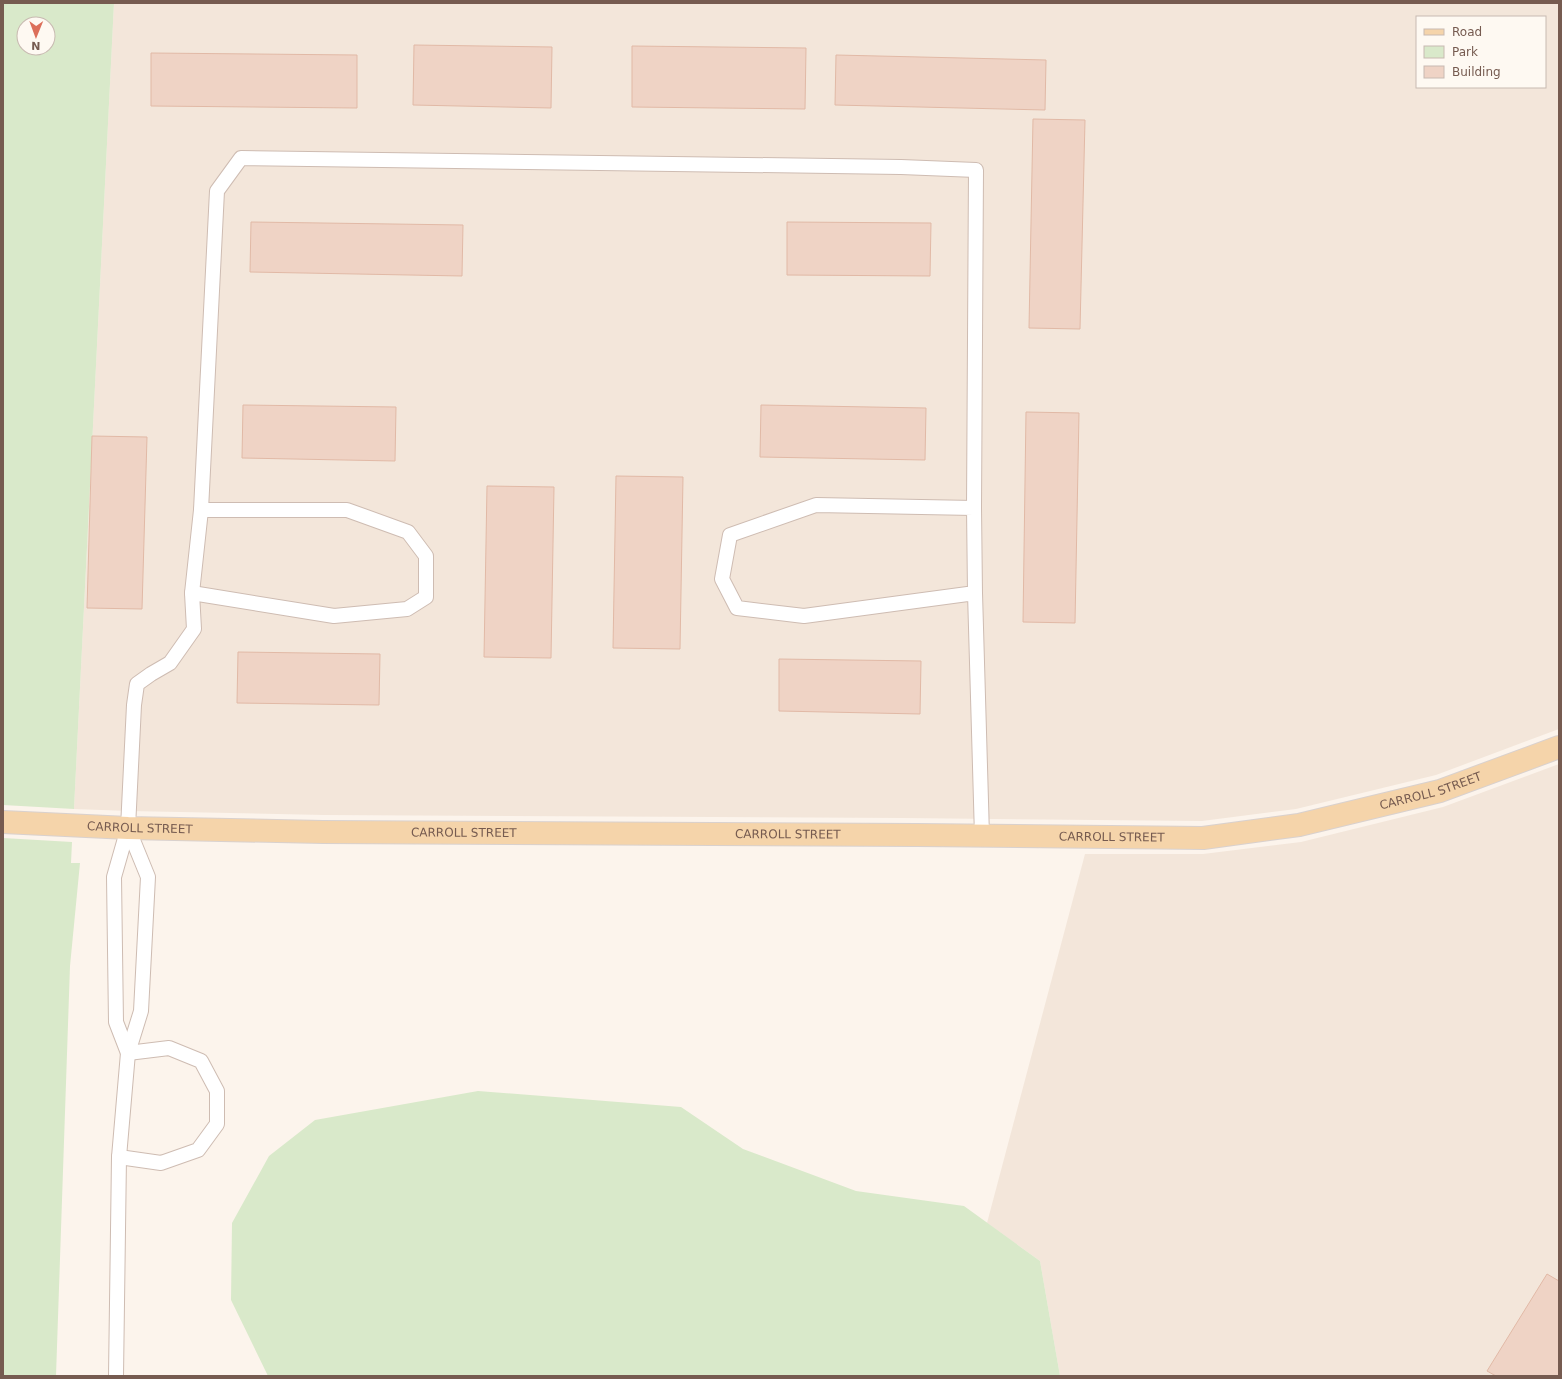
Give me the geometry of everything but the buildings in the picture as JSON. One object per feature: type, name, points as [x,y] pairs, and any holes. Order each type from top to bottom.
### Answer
[{"type":"main road","name":"CARROLL STREET","points":[[3,822],[128,828],[324,832],[1203,838],[1299,825],[1440,791],[1559,747]]},
{"type":"lane","points":[[128,1053],[116,1022],[114,877],[128,828],[134,704],[137,684],[170,663],[194,629],[192,593],[202,510],[218,191],[241,158],[901,167],[976,170],[974,508],[982,836]]},
{"type":"lane","points":[[974,508],[816,505],[730,535],[722,579],[736,608],[804,616],[975,593]]},
{"type":"lane","points":[[192,593],[334,616],[407,609],[426,597],[426,556],[408,532],[347,510],[202,510]]},
{"type":"lane","points":[[116,1376],[119,1157],[128,1053],[141,1011],[148,877],[128,828]]},
{"type":"lane","points":[[119,1157],[161,1163],[198,1150],[218,1124],[217,1091],[201,1061],[169,1048],[128,1053]]},
{"type":"shaded area","points":[[114,3],[1559,3],[1559,729],[1436,775],[1296,809],[1202,821],[324,815],[74,809]]},
{"type":"shaded area","points":[[1559,764],[1559,1376],[1060,1376],[1040,1261],[987,1223],[1085,854],[1203,854],[1301,842],[1443,807]]},
{"type":"green space","points":[[3,3],[114,3],[74,809],[3,805]]},
{"type":"green space","points":[[3,838],[72,842],[71,863],[80,863],[70,966],[56,1376],[3,1376]]},
{"type":"green space","points":[[478,1091],[681,1107],[743,1149],[856,1191],[964,1206],[1040,1261],[1060,1376],[268,1376],[231,1300],[232,1223],[269,1156],[315,1120]]}]
